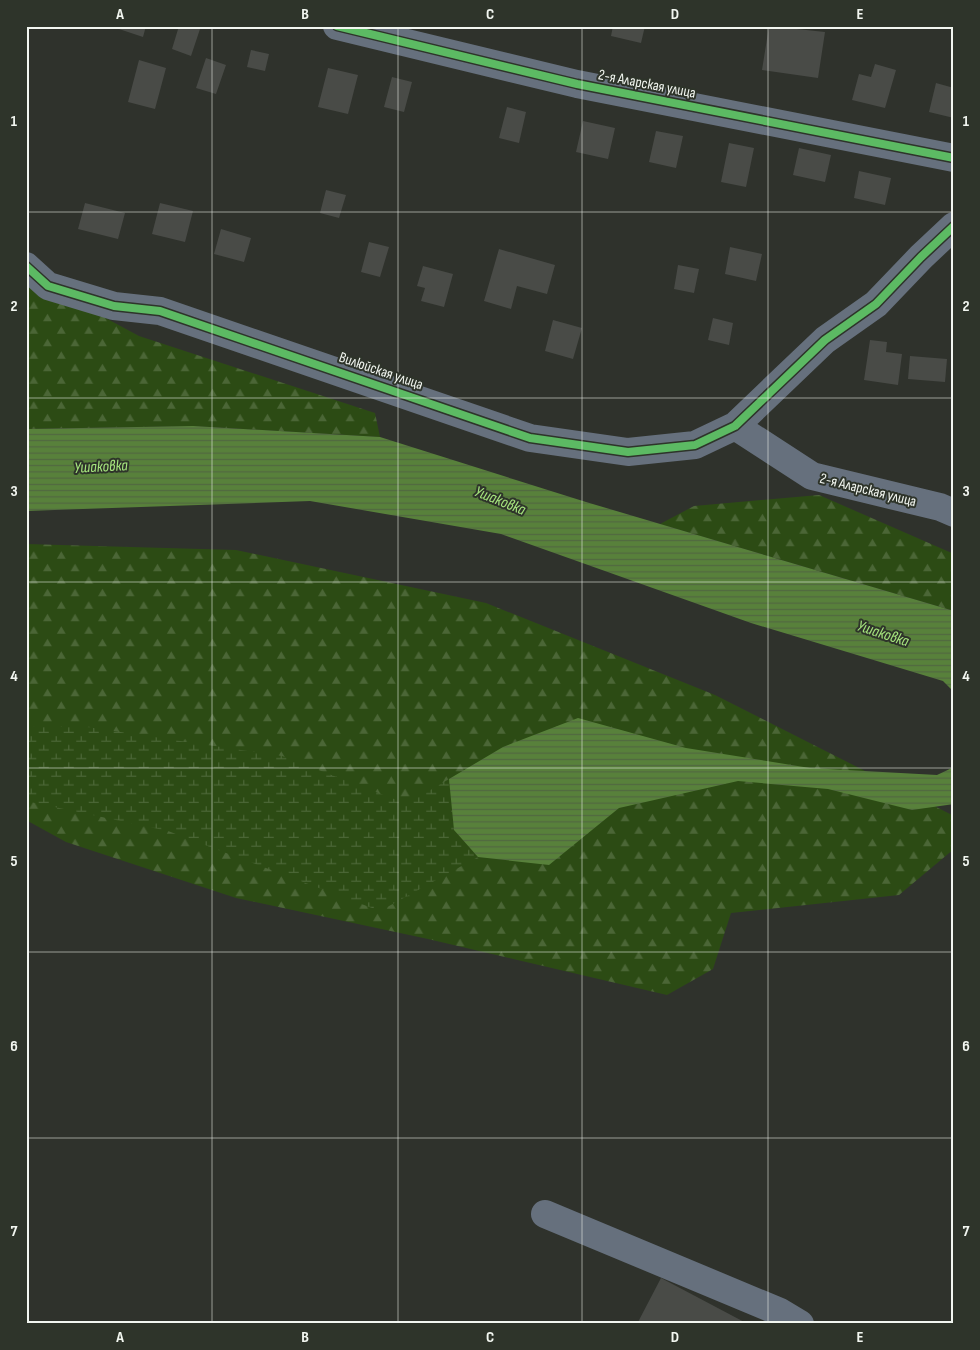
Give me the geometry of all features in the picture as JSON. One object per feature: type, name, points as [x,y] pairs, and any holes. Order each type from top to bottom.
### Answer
[{"type":"street","name":"2-я Аларская улица","points":[[337,26],[577,84],[954,158]]},
{"type":"street","name":"Вилюйская улица","points":[[26,266],[48,286],[114,306],[160,311],[530,438],[628,452],[695,445],[735,426],[825,340],[876,304],[954,226]]},
{"type":"street","name":"2-я Аларская улица","points":[[735,426],[812,476],[940,507],[954,513]]},
{"type":"street","points":[[545,1214],[780,1312],[800,1324]]},
{"type":"green space","points":[[26,275],[139,336],[375,413],[380,437],[193,426],[26,429]]},
{"type":"green space","points":[[819,495],[954,554],[954,611],[660,524],[694,506]]},
{"type":"green space","points":[[26,544],[236,550],[486,603],[715,695],[954,816],[954,849],[899,895],[731,913],[713,969],[667,995],[428,939],[236,898],[66,842],[26,820]]},
{"type":"green space","points":[[26,726],[87,727],[282,756],[407,804],[449,779],[454,830],[478,857],[380,911],[168,831],[26,801]]},
{"type":"water","name":"Ушаковка","points":[[193,426],[380,437],[586,502],[954,611],[954,692],[943,681],[751,623],[501,534],[310,501],[26,511],[26,429]]},
{"type":"water","points":[[578,718],[686,748],[810,768],[937,775],[954,767],[954,804],[912,810],[828,789],[738,781],[619,808],[549,865],[478,857],[454,830],[449,779],[503,747]]},
{"type":"building","points":[[110,26],[146,26],[143,37]]},
{"type":"building","points":[[179,26],[201,26],[191,56],[172,49]]},
{"type":"building","points":[[613,26],[645,26],[641,43],[611,36]]},
{"type":"building","points":[[769,26],[825,32],[818,78],[762,70]]},
{"type":"building","points":[[251,50],[269,54],[265,71],[247,67]]},
{"type":"building","points":[[206,58],[226,65],[216,94],[196,88]]},
{"type":"building","points":[[139,60],[166,68],[155,109],[128,102]]},
{"type":"building","points":[[875,64],[896,70],[885,108],[852,100],[859,74],[871,77]]},
{"type":"building","points":[[328,68],[358,75],[348,114],[318,107]]},
{"type":"building","points":[[392,77],[412,82],[404,112],[384,107]]},
{"type":"building","points":[[936,83],[954,88],[954,118],[929,112]]},
{"type":"building","points":[[507,107],[526,112],[519,143],[499,138]]},
{"type":"building","points":[[583,121],[615,128],[608,159],[576,152]]},
{"type":"building","points":[[656,131],[683,136],[676,168],[649,162]]},
{"type":"building","points":[[729,143],[754,148],[746,187],[721,182]]},
{"type":"building","points":[[799,148],[831,155],[825,182],[793,175]]},
{"type":"building","points":[[859,171],[891,178],[885,205],[854,198]]},
{"type":"building","points":[[326,190],[346,195],[339,218],[320,213]]},
{"type":"building","points":[[85,203],[125,213],[118,239],[78,229]]},
{"type":"building","points":[[160,203],[193,211],[185,242],[152,234]]},
{"type":"building","points":[[221,229],[251,238],[244,262],[214,254]]},
{"type":"building","points":[[369,242],[389,247],[380,277],[361,272]]},
{"type":"building","points":[[730,247],[762,254],[756,281],[725,274]]},
{"type":"building","points":[[499,249],[555,265],[547,294],[517,286],[511,309],[484,301]]},
{"type":"building","points":[[678,265],[699,269],[694,293],[674,289]]},
{"type":"building","points":[[423,266],[453,274],[444,307],[421,301],[425,288],[417,286]]},
{"type":"building","points":[[713,318],[733,323],[729,345],[708,340]]},
{"type":"building","points":[[553,320],[582,328],[573,359],[545,351]]},
{"type":"building","points":[[870,340],[887,342],[886,352],[902,354],[898,385],[864,380]]},
{"type":"building","points":[[910,356],[947,359],[945,382],[908,379]]},
{"type":"building","points":[[661,1278],[748,1324],[637,1324]]},
{"type":"cycle path","points":[[337,26],[577,84],[954,158]]},
{"type":"cycle path","points":[[26,266],[48,286],[114,306],[160,311],[530,438],[628,452],[695,445],[735,426],[825,340],[876,304],[954,226]]}]
